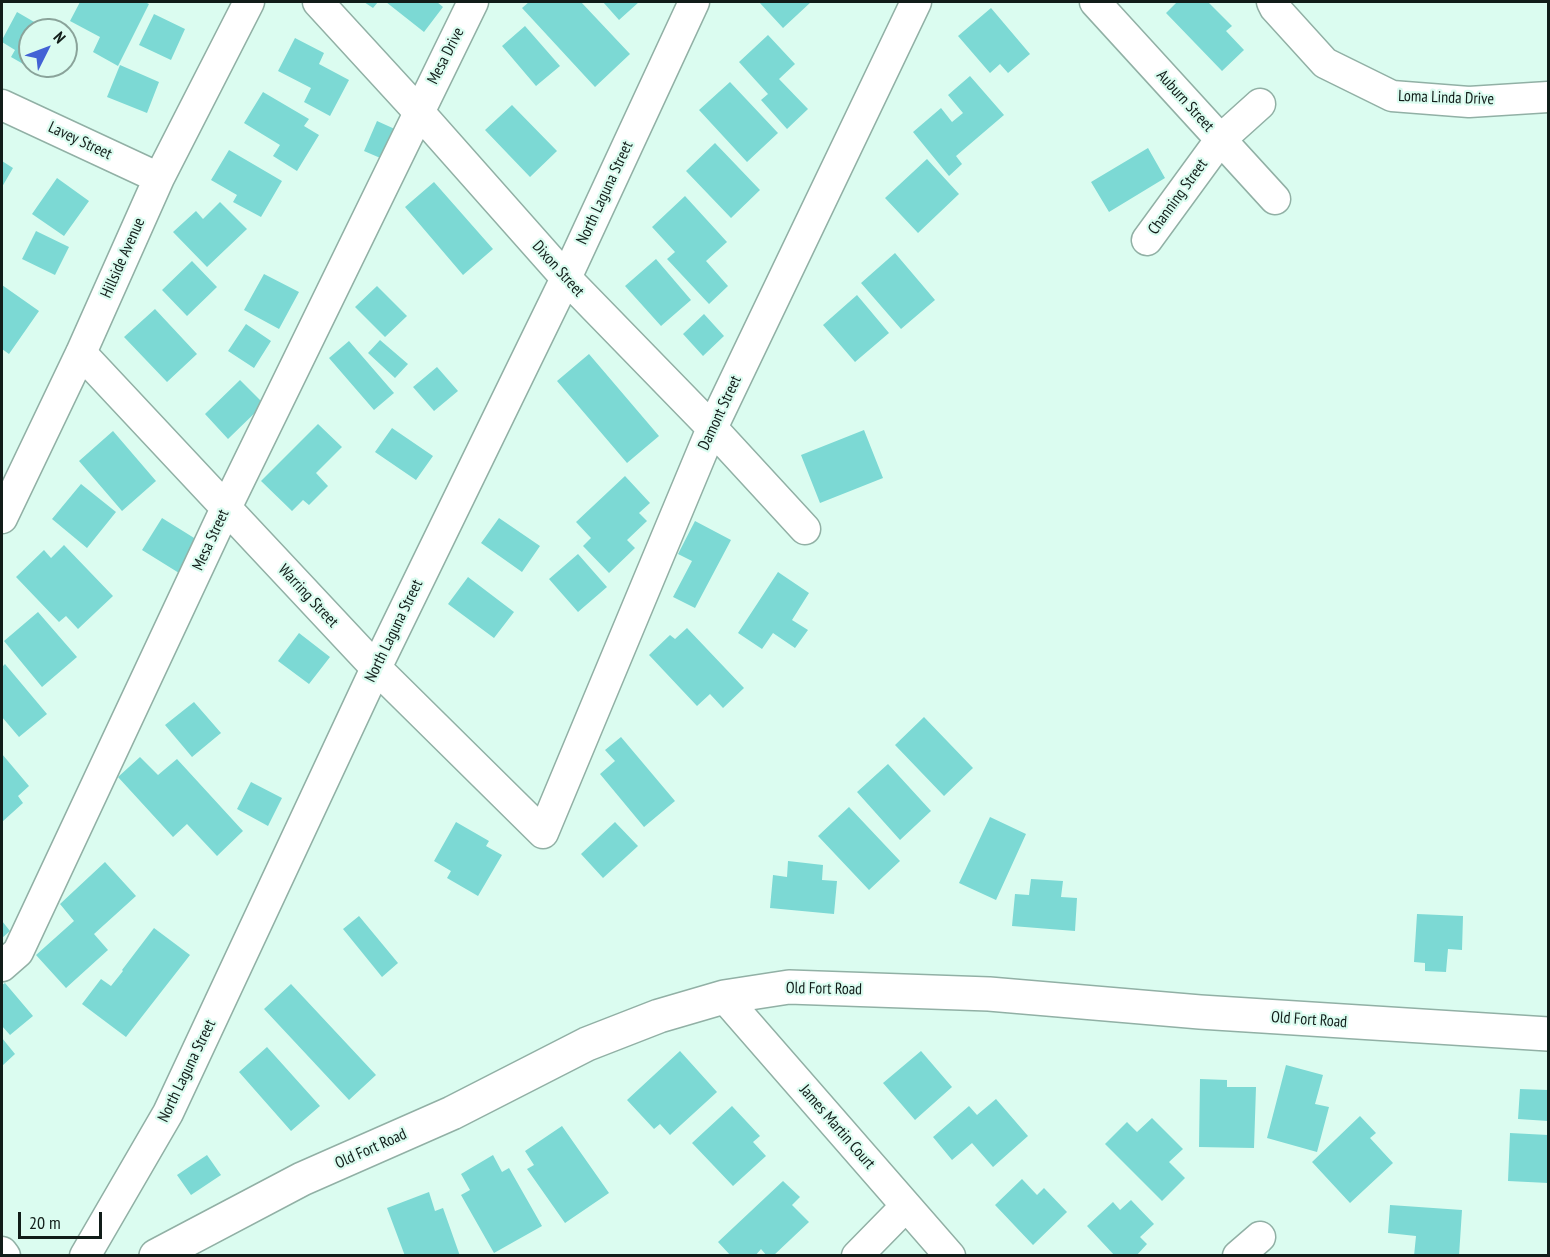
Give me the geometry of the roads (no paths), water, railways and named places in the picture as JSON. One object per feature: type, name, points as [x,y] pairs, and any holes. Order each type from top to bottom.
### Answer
[{"type":"street","name":"Hillside Avenue","points":[[2,518],[81,352],[159,178],[249,2]]},
{"type":"street","name":"Dixon Street","points":[[318,2],[566,278],[712,428],[805,529]]},
{"type":"street","name":"Mesa Drive","points":[[418,111],[473,2]]},
{"type":"street","name":"North Laguna Street","points":[[85,1256],[168,1113],[376,669],[566,278],[694,2]]},
{"type":"street","name":"Damont Street","points":[[543,833],[712,428],[916,2]]},
{"type":"street","name":"Auburn Street","points":[[1095,2],[1275,200]]},
{"type":"street","name":"Loma Linda Drive","points":[[1272,2],[1325,63],[1392,96],[1469,102],[1548,97]]},
{"type":"street","name":"Channing Street","points":[[1147,240],[1220,140],[1260,104]]},
{"type":"street","name":"Lavey Street","points":[[2,105],[159,178]]},
{"type":"street","name":"Mesa Street","points":[[2,966],[18,952],[226,507],[418,111]]},
{"type":"street","name":"Warring Street","points":[[81,352],[376,669],[543,833]]},
{"type":"street","name":"Old Fort Road","points":[[156,1256],[302,1179],[452,1113],[587,1044],[659,1016],[724,998],[789,987],[989,994],[1212,1013],[1548,1034]]},
{"type":"street","name":"James Martin Court","points":[[724,998],[950,1256]]},
{"type":"street","points":[[856,1256],[906,1206]]},
{"type":"street","points":[[1238,1256],[1260,1237]]},
{"type":"street","points":[[2,1252],[5,1256]]}]
